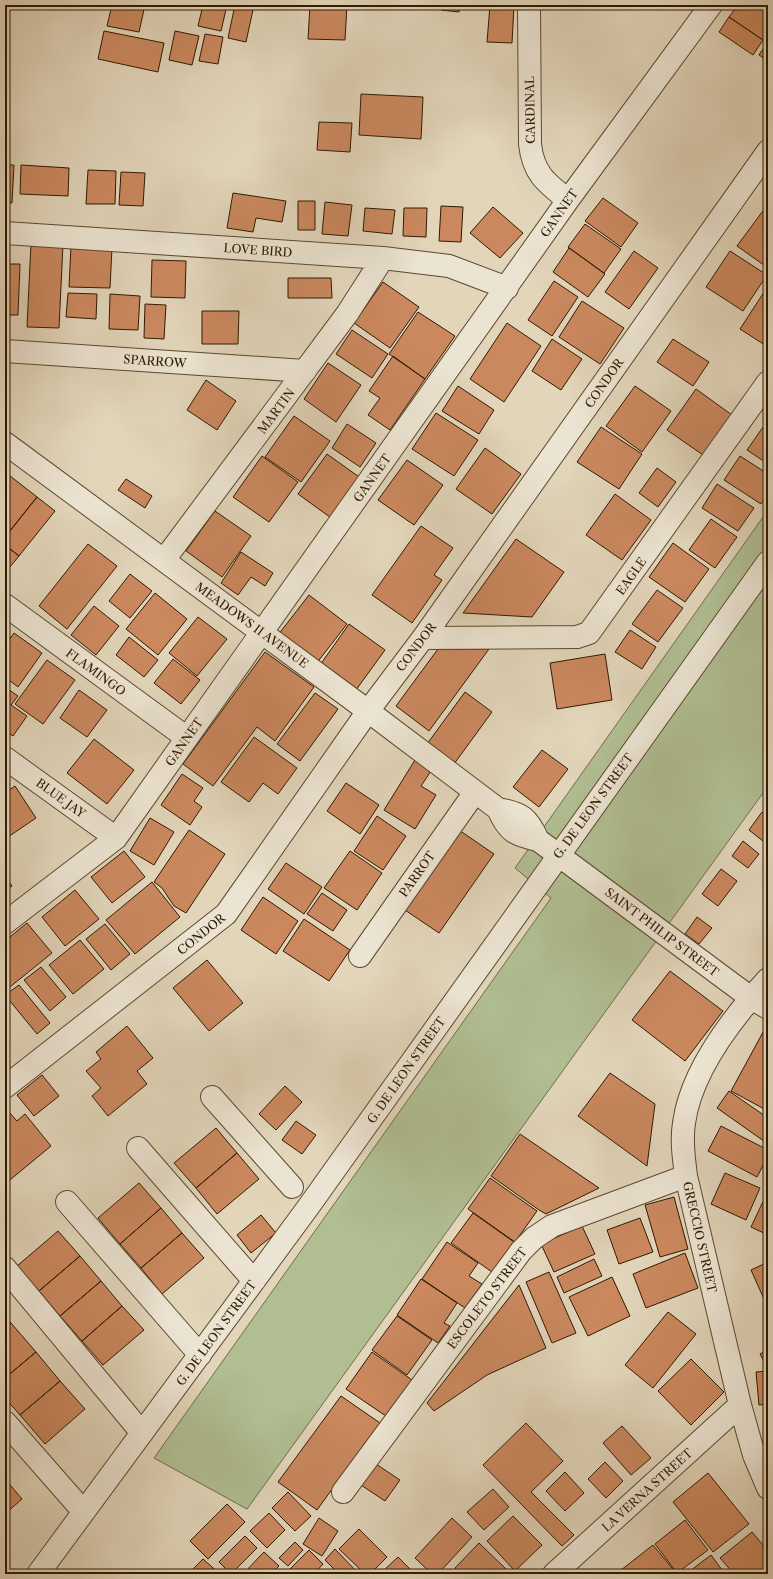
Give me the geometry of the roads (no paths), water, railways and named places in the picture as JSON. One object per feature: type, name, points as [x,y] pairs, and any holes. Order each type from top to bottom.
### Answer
[{"type":"street","name":"CARDINAL","points":[[529,5],[530,144],[532,159],[538,173],[548,184],[568,200]]},
{"type":"street","name":"GANNET","points":[[5,923],[116,838],[568,200],[711,5]]},
{"type":"street","name":"CONDOR","points":[[5,1087],[226,914],[368,710],[423,638],[768,151]]},
{"type":"street","name":"LOVE BIRD","points":[[5,233],[383,258],[449,266],[507,288]]},
{"type":"street","name":"MARTIN","points":[[164,560],[347,314],[383,258]]},
{"type":"street","name":"SPARROW","points":[[5,351],[305,371]]},
{"type":"street","name":"EAGLE","points":[[423,638],[577,637],[589,632],[768,382]]},
{"type":"street","name":"MEADOWS II AVENUE","points":[[5,443],[368,710],[498,809],[506,826],[520,836],[538,840],[558,855]]},
{"type":"street","name":"G. DE LEON STREET","points":[[38,1574],[254,1281],[768,562]]},
{"type":"street","name":"FLAMINGO","points":[[5,605],[187,738]]},
{"type":"street","name":"BLUE JAY","points":[[6,761],[116,838]]},
{"type":"street","name":"PARROT","points":[[360,956],[475,792]]},
{"type":"street","name":"SAINT PHILIP STREET","points":[[558,855],[759,1003]]},
{"type":"street","name":"GRECCIO STREET","points":[[768,979],[759,1003],[715,1049],[701,1072],[689,1100],[684,1124],[683,1150],[686,1176],[740,1405],[754,1455],[768,1488]]},
{"type":"street","points":[[212,1097],[292,1187]]},
{"type":"street","points":[[138,1148],[254,1281]]},
{"type":"street","name":"ESCOLETO STREET","points":[[343,1492],[522,1251],[534,1238],[552,1226],[572,1217],[686,1176]]},
{"type":"street","points":[[67,1202],[200,1355]]},
{"type":"street","points":[[5,1268],[142,1433]]},
{"type":"street","name":"LA VERNA STREET","points":[[554,1574],[740,1405]]},
{"type":"street","points":[[5,1422],[83,1511]]}]
